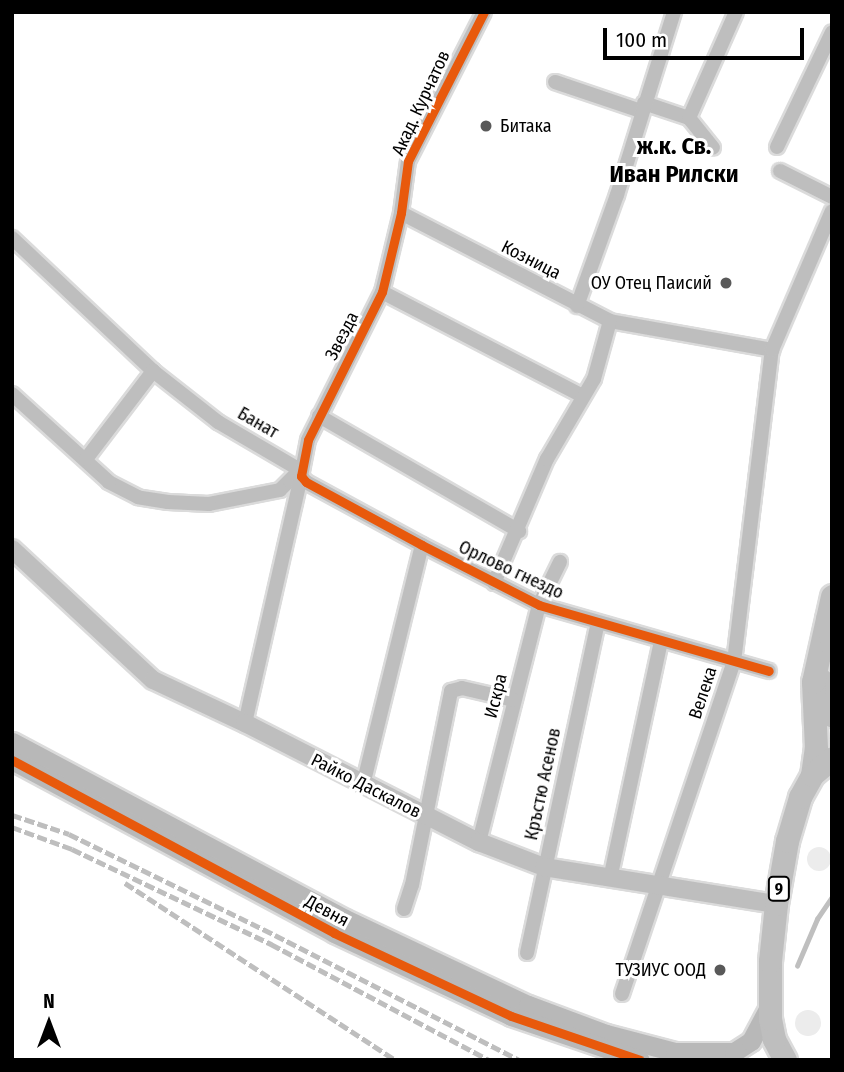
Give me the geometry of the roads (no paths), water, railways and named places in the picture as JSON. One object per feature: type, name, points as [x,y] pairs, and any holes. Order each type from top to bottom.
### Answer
[{"type":"main road","name":"9","points":[[785,1060],[774,1039],[769,1007],[770,961],[776,904],[793,818],[812,775],[816,748],[813,709],[817,663],[832,596]]},
{"type":"main road","points":[[827,619],[832,645]]},
{"type":"main road","name":"9","points":[[817,663],[832,715]]},
{"type":"main road","name":"Девня","points":[[12,742],[345,919],[528,1005],[587,1027],[668,1050],[722,1054],[734,1052],[751,1041],[769,1007]]},
{"type":"main road","name":"9","points":[[812,775],[832,758]]},
{"type":"main road","name":"Девня","points":[[12,760],[358,944],[510,1016],[640,1060]]},
{"type":"street","name":"Акад. Курчатов","points":[[401,213],[408,161],[485,12]]},
{"type":"street","points":[[577,306],[617,195],[642,107],[674,12]]},
{"type":"street","points":[[689,118],[736,12]]},
{"type":"street","points":[[777,147],[832,32]]},
{"type":"street","points":[[555,82],[689,118],[713,148]]},
{"type":"street","points":[[780,171],[832,197]]},
{"type":"street","name":"Велека","points":[[622,994],[734,662],[772,349],[832,211]]},
{"type":"street","name":"Звезда","points":[[245,723],[301,473],[319,416],[382,292],[401,213]]},
{"type":"street","name":"Козница","points":[[401,213],[610,321],[772,349]]},
{"type":"street","name":"Банат","points":[[12,238],[153,371],[218,422],[301,473]]},
{"type":"street","points":[[382,292],[583,396]]},
{"type":"street","points":[[494,583],[519,531],[547,459],[594,379],[610,321]]},
{"type":"street","points":[[86,459],[153,371]]},
{"type":"street","points":[[12,394],[109,482],[138,497],[209,504],[268,493],[286,486],[301,473]]},
{"type":"street","points":[[319,416],[519,531]]},
{"type":"street","name":"Орлово гнездо","points":[[301,473],[306,482],[539,605],[769,671]]},
{"type":"street","points":[[363,785],[422,545]]},
{"type":"street","name":"Райко Даскалов","points":[[12,549],[153,680],[245,723],[479,842],[544,867],[776,904]]},
{"type":"street","name":"Искра","points":[[479,842],[539,605],[560,562]]},
{"type":"street","name":"Кръстю Асенов","points":[[527,953],[598,623]]},
{"type":"street","points":[[610,879],[661,642]]},
{"type":"street","points":[[404,909],[412,885],[451,691],[462,688],[514,700]]},
{"type":"waterway","points":[[797,966],[817,919],[832,897]]},
{"type":"railway","points":[[12,815],[69,834],[275,935],[519,1060]]},
{"type":"railway","points":[[12,827],[72,849],[271,944],[489,1060]]},
{"type":"railway","points":[[125,883],[395,1060]]},
{"type":"place","name":"Битака","points":[[486,126]]},
{"type":"place","name":"ОУ Отец Паисий","points":[[726,283]]},
{"type":"place","name":"ТУЗИУС ООД","points":[[720,970]]},
{"type":"district","name":"ж.к. Св. Иван Рилски","points":[[674,161]]}]
